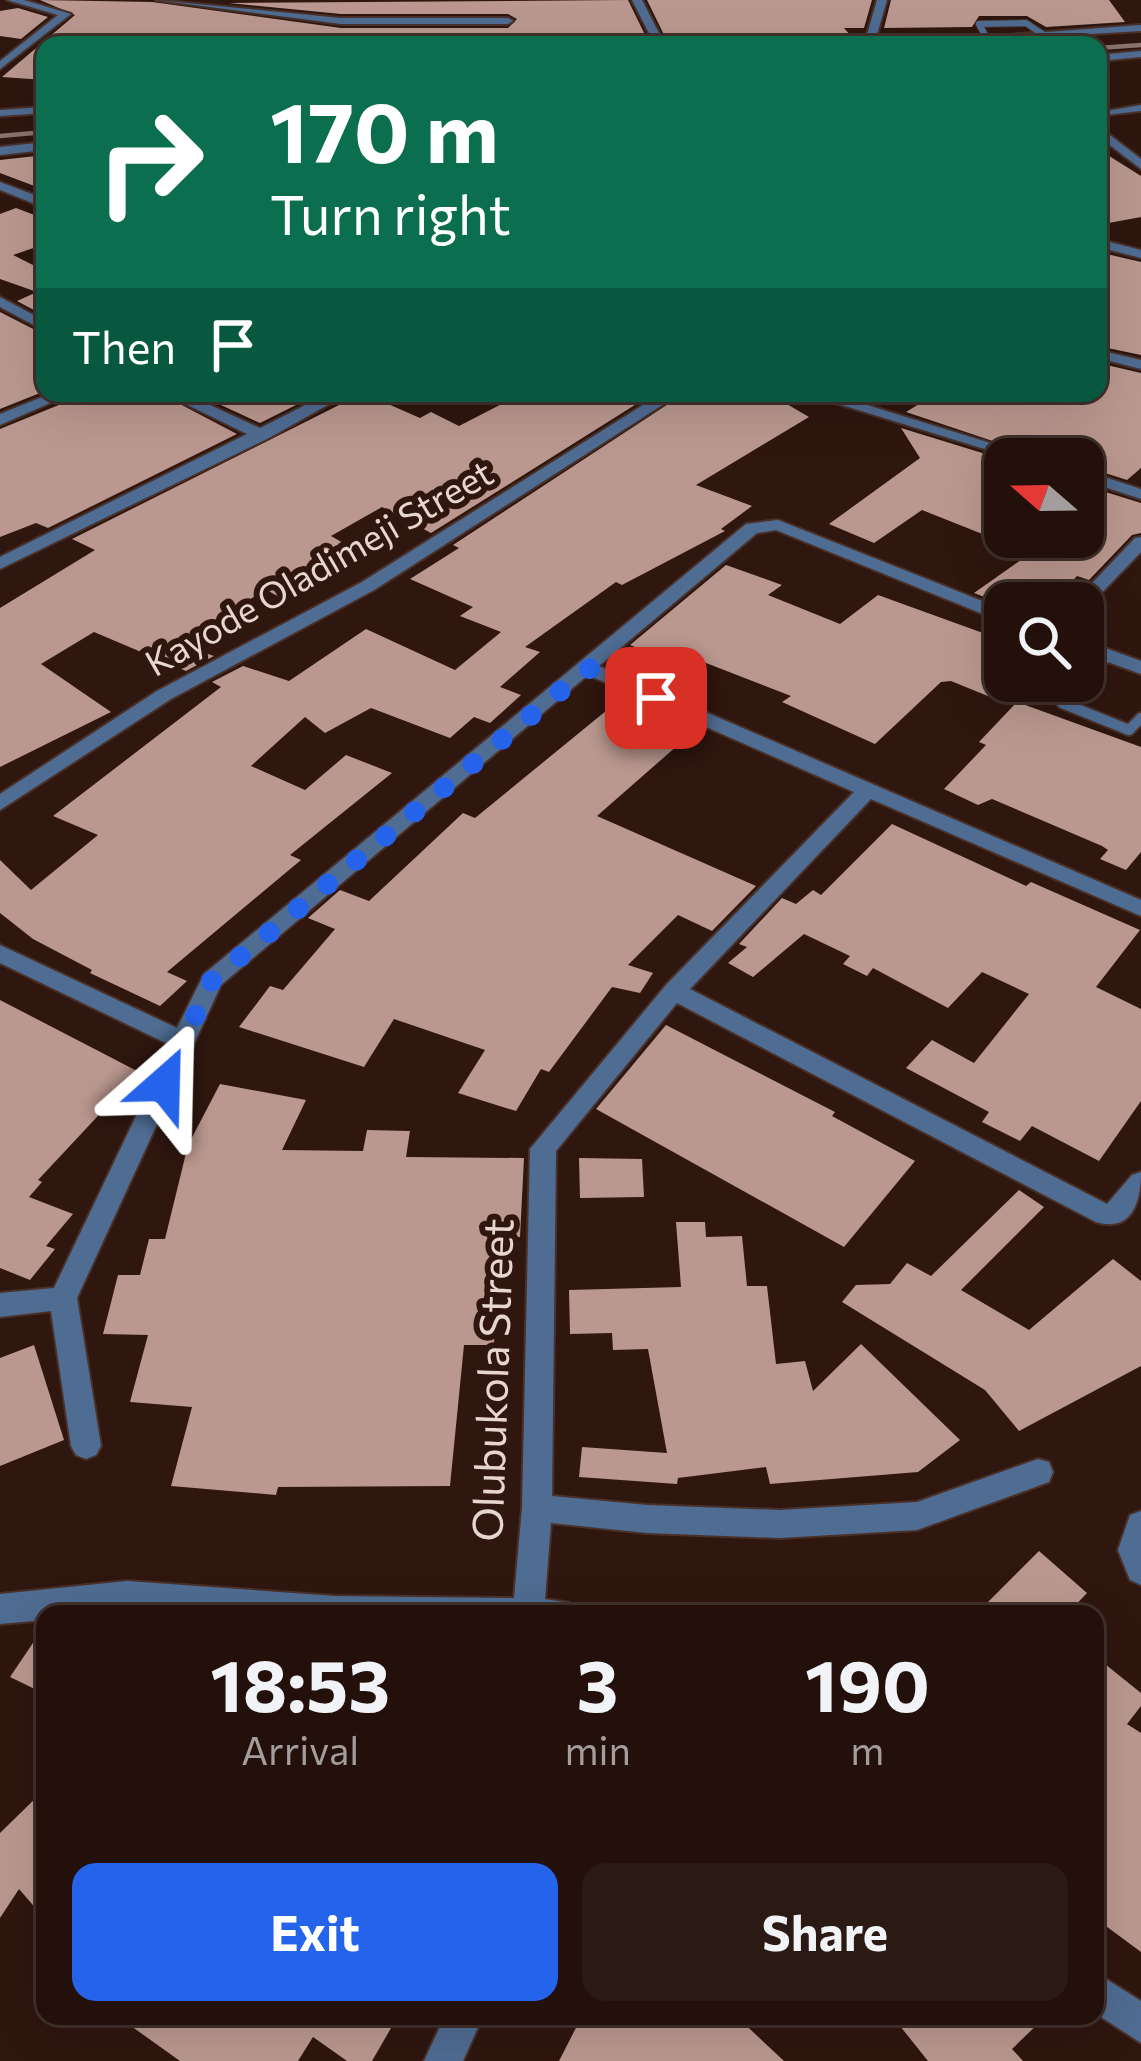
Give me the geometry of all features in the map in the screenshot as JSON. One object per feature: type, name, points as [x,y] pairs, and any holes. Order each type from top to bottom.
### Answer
[{"type":"street","points":[[12,0],[66,14],[43,36]]},
{"type":"street","points":[[160,0],[341,21],[508,21]]},
{"type":"street","points":[[637,0],[655,36]]},
{"type":"street","points":[[872,36],[882,0]]},
{"type":"street","points":[[333,35],[341,21]]},
{"type":"street","points":[[1030,36],[1141,28]]},
{"type":"street","points":[[0,41],[34,44]]},
{"type":"street","points":[[0,67],[34,44]]},
{"type":"street","points":[[1107,57],[1141,54]]},
{"type":"street","points":[[1107,111],[1141,109]]},
{"type":"street","points":[[0,113],[36,111]]},
{"type":"street","points":[[1107,137],[1141,165]]},
{"type":"street","points":[[0,151],[36,147]]},
{"type":"street","points":[[0,186],[36,200]]},
{"type":"street","points":[[1107,245],[1141,254]]},
{"type":"street","points":[[4,307],[36,323]]},
{"type":"street","points":[[1107,356],[1141,365]]},
{"type":"street","points":[[0,420],[43,402]]},
{"type":"street","points":[[191,402],[263,435]]},
{"type":"street","points":[[0,564],[324,402]]},
{"type":"street","name":"Kayode Oladimeji Street","points":[[0,803],[164,695],[368,586],[659,402]]},
{"type":"street","points":[[841,402],[984,444]]},
{"type":"street","points":[[1104,476],[1141,494]]},
{"type":"street","points":[[86,1446],[63,1298],[212,980],[588,668],[664,596],[752,527],[778,525],[984,608]]},
{"type":"street","points":[[1102,582],[1141,542]]},
{"type":"street","points":[[1104,654],[1141,668]]},
{"type":"street","points":[[588,668],[1141,909]]},
{"type":"street","points":[[866,792],[674,991],[1105,1214],[1119,1210],[1141,1182]]},
{"type":"street","points":[[0,953],[184,1042]]},
{"type":"street","name":"Olubukola Street","points":[[537,1605],[533,1546],[543,1148],[674,991]]},
{"type":"street","points":[[0,1305],[63,1298]]},
{"type":"street","points":[[537,1508],[780,1524],[917,1516],[1038,1472]]},
{"type":"street","points":[[1141,1525],[1134,1550],[1141,1570]]},
{"type":"street","points":[[39,1605],[127,1596],[252,1605]]},
{"type":"street","points":[[0,1609],[36,1605]]},
{"type":"street","points":[[1104,1997],[1141,2024]]},
{"type":"street","points":[[443,2061],[460,2025]]},
{"type":"lane","points":[[1104,659],[1108,655]]},
{"type":"lane","points":[[1063,702],[1129,730],[1141,718]]},
{"type":"building","points":[[40,0],[152,2],[341,28],[508,28],[517,19],[508,14],[341,14],[229,3],[628,0],[646,36],[50,36],[75,15]]},
{"type":"building","points":[[647,0],[872,0],[864,28],[844,28],[850,35],[665,36]]},
{"type":"building","points":[[891,0],[1109,0],[1125,22],[1046,27],[1027,16],[979,16],[972,27],[884,28]]},
{"type":"building","points":[[18,8],[48,17],[21,39],[0,36],[0,11]]},
{"type":"building","points":[[36,48],[36,79],[2,77]]},
{"type":"building","points":[[1107,155],[1141,176],[1141,217],[1107,223]]},
{"type":"building","points":[[36,156],[36,187],[0,173],[0,160]]},
{"type":"building","points":[[16,208],[36,216],[36,247],[13,255],[36,266],[36,292],[0,279],[0,214]]},
{"type":"building","points":[[1107,254],[1141,262],[1141,355],[1107,348]]},
{"type":"building","points":[[36,292],[36,311],[17,301]]},
{"type":"building","points":[[0,312],[36,330],[36,395],[0,409]]},
{"type":"building","points":[[1107,365],[1141,373],[1141,468],[1127,480],[1104,473],[1104,438],[984,438],[906,412],[922,402],[1107,402]]},
{"type":"building","points":[[66,402],[176,402],[237,434],[48,528],[36,523],[0,537],[0,429]]},
{"type":"building","points":[[214,402],[298,404],[260,423]]},
{"type":"building","points":[[345,402],[384,402],[420,418],[431,412],[459,426],[506,402],[640,402],[431,533],[382,507],[331,536],[366,556],[286,601],[265,589],[184,646],[214,656],[186,671],[94,632],[41,664],[111,712],[0,767],[0,608],[95,550],[72,539]]},
{"type":"building","points":[[671,402],[783,402],[809,417],[696,485],[752,506],[721,529],[725,531],[622,585],[616,582],[525,647],[540,652],[500,687],[521,695],[490,723],[474,717],[450,738],[371,708],[325,733],[305,717],[251,766],[305,790],[346,755],[392,773],[290,855],[301,860],[167,972],[187,981],[160,1006],[90,973],[92,970],[33,939],[0,913],[0,860],[31,890],[98,835],[53,816],[221,687],[212,682],[243,666],[289,681],[366,629],[455,670],[501,632],[460,616],[473,607],[410,579],[459,548],[453,545]]},
{"type":"building","points":[[901,428],[984,454],[984,535],[922,510],[874,543],[829,524],[920,458]]},
{"type":"building","points":[[1104,492],[1141,503],[1141,533],[1132,535],[1089,580],[1077,576],[1071,582],[990,582],[1024,558],[1104,558]]},
{"type":"building","points":[[726,565],[782,585],[768,595],[840,624],[878,595],[984,633],[984,694],[951,681],[941,682],[875,744],[782,702],[791,696],[688,656],[679,664],[630,645]]},
{"type":"building","points":[[1017,702],[1141,747],[1141,852],[1126,870],[1100,859],[1108,850],[1102,846],[992,799],[978,805],[944,789],[986,745],[979,742]]},
{"type":"building","points":[[612,706],[686,738],[597,816],[756,886],[712,931],[678,915],[628,965],[653,973],[640,993],[612,987],[549,1072],[541,1069],[516,1111],[458,1093],[485,1050],[394,1019],[364,1067],[239,1027],[270,986],[283,990],[335,929],[308,918],[340,890],[369,901],[463,813],[475,818]]},
{"type":"building","points":[[892,824],[1026,886],[1031,882],[1140,930],[1096,987],[1141,1009],[1141,1101],[1099,1161],[1032,1126],[1020,1141],[982,1122],[989,1112],[906,1068],[932,1040],[974,1063],[1029,994],[982,972],[948,1008],[873,968],[867,976],[843,964],[850,956],[804,934],[753,977],[728,963],[747,947],[739,944],[782,898],[796,904],[813,890],[821,895]]},
{"type":"building","points":[[0,1000],[139,1072],[38,1180],[42,1182],[29,1197],[73,1214],[46,1246],[55,1249],[30,1280],[0,1268]]},
{"type":"building","points":[[666,1025],[835,1112],[832,1116],[915,1161],[844,1247],[596,1109]]},
{"type":"building","points":[[220,1084],[306,1100],[282,1150],[363,1151],[367,1130],[410,1131],[406,1157],[524,1158],[520,1237],[498,1236],[494,1345],[464,1345],[450,1486],[278,1487],[276,1495],[171,1486],[192,1407],[130,1402],[148,1335],[103,1334],[118,1275],[140,1275],[149,1239],[165,1239],[188,1145]]},
{"type":"building","points":[[579,1158],[642,1159],[644,1197],[580,1198]]},
{"type":"building","points":[[1019,1190],[1044,1207],[961,1290],[1029,1330],[1113,1259],[1141,1281],[1141,1366],[1019,1431],[985,1390],[842,1302],[856,1285],[890,1284],[907,1263],[931,1276]]},
{"type":"building","points":[[676,1222],[705,1222],[706,1237],[742,1236],[747,1286],[767,1286],[776,1364],[805,1361],[813,1391],[861,1344],[960,1440],[918,1472],[770,1484],[766,1467],[678,1478],[677,1484],[579,1477],[582,1447],[667,1453],[648,1349],[613,1350],[612,1333],[570,1334],[569,1290],[681,1287]]},
{"type":"building","points":[[34,1345],[64,1440],[0,1466],[0,1358]]},
{"type":"building","points":[[1039,1551],[1087,1593],[1076,1605],[985,1605]]},
{"type":"building","points":[[36,1638],[36,1690],[10,1677]]},
{"type":"building","points":[[1104,1663],[1141,1693],[1141,1706],[1127,1724],[1141,1733],[1141,1952],[1104,1925]]},
{"type":"building","points":[[36,1798],[36,1909],[19,1889],[0,1918],[0,1833]]},
{"type":"building","points":[[130,2025],[393,2025],[372,2061],[347,2061],[313,2037],[298,2061],[180,2061]]},
{"type":"building","points":[[577,2025],[746,2025],[784,2061],[559,2061]]},
{"type":"building","points":[[899,2025],[1037,2025],[1012,2049],[1023,2061],[928,2061]]},
{"type":"railway","points":[[1107,47],[1141,45]]},
{"type":"railway","points":[[0,136],[36,133]]},
{"type":"route","points":[[164,1084],[212,980],[588,668],[656,698]]}]
